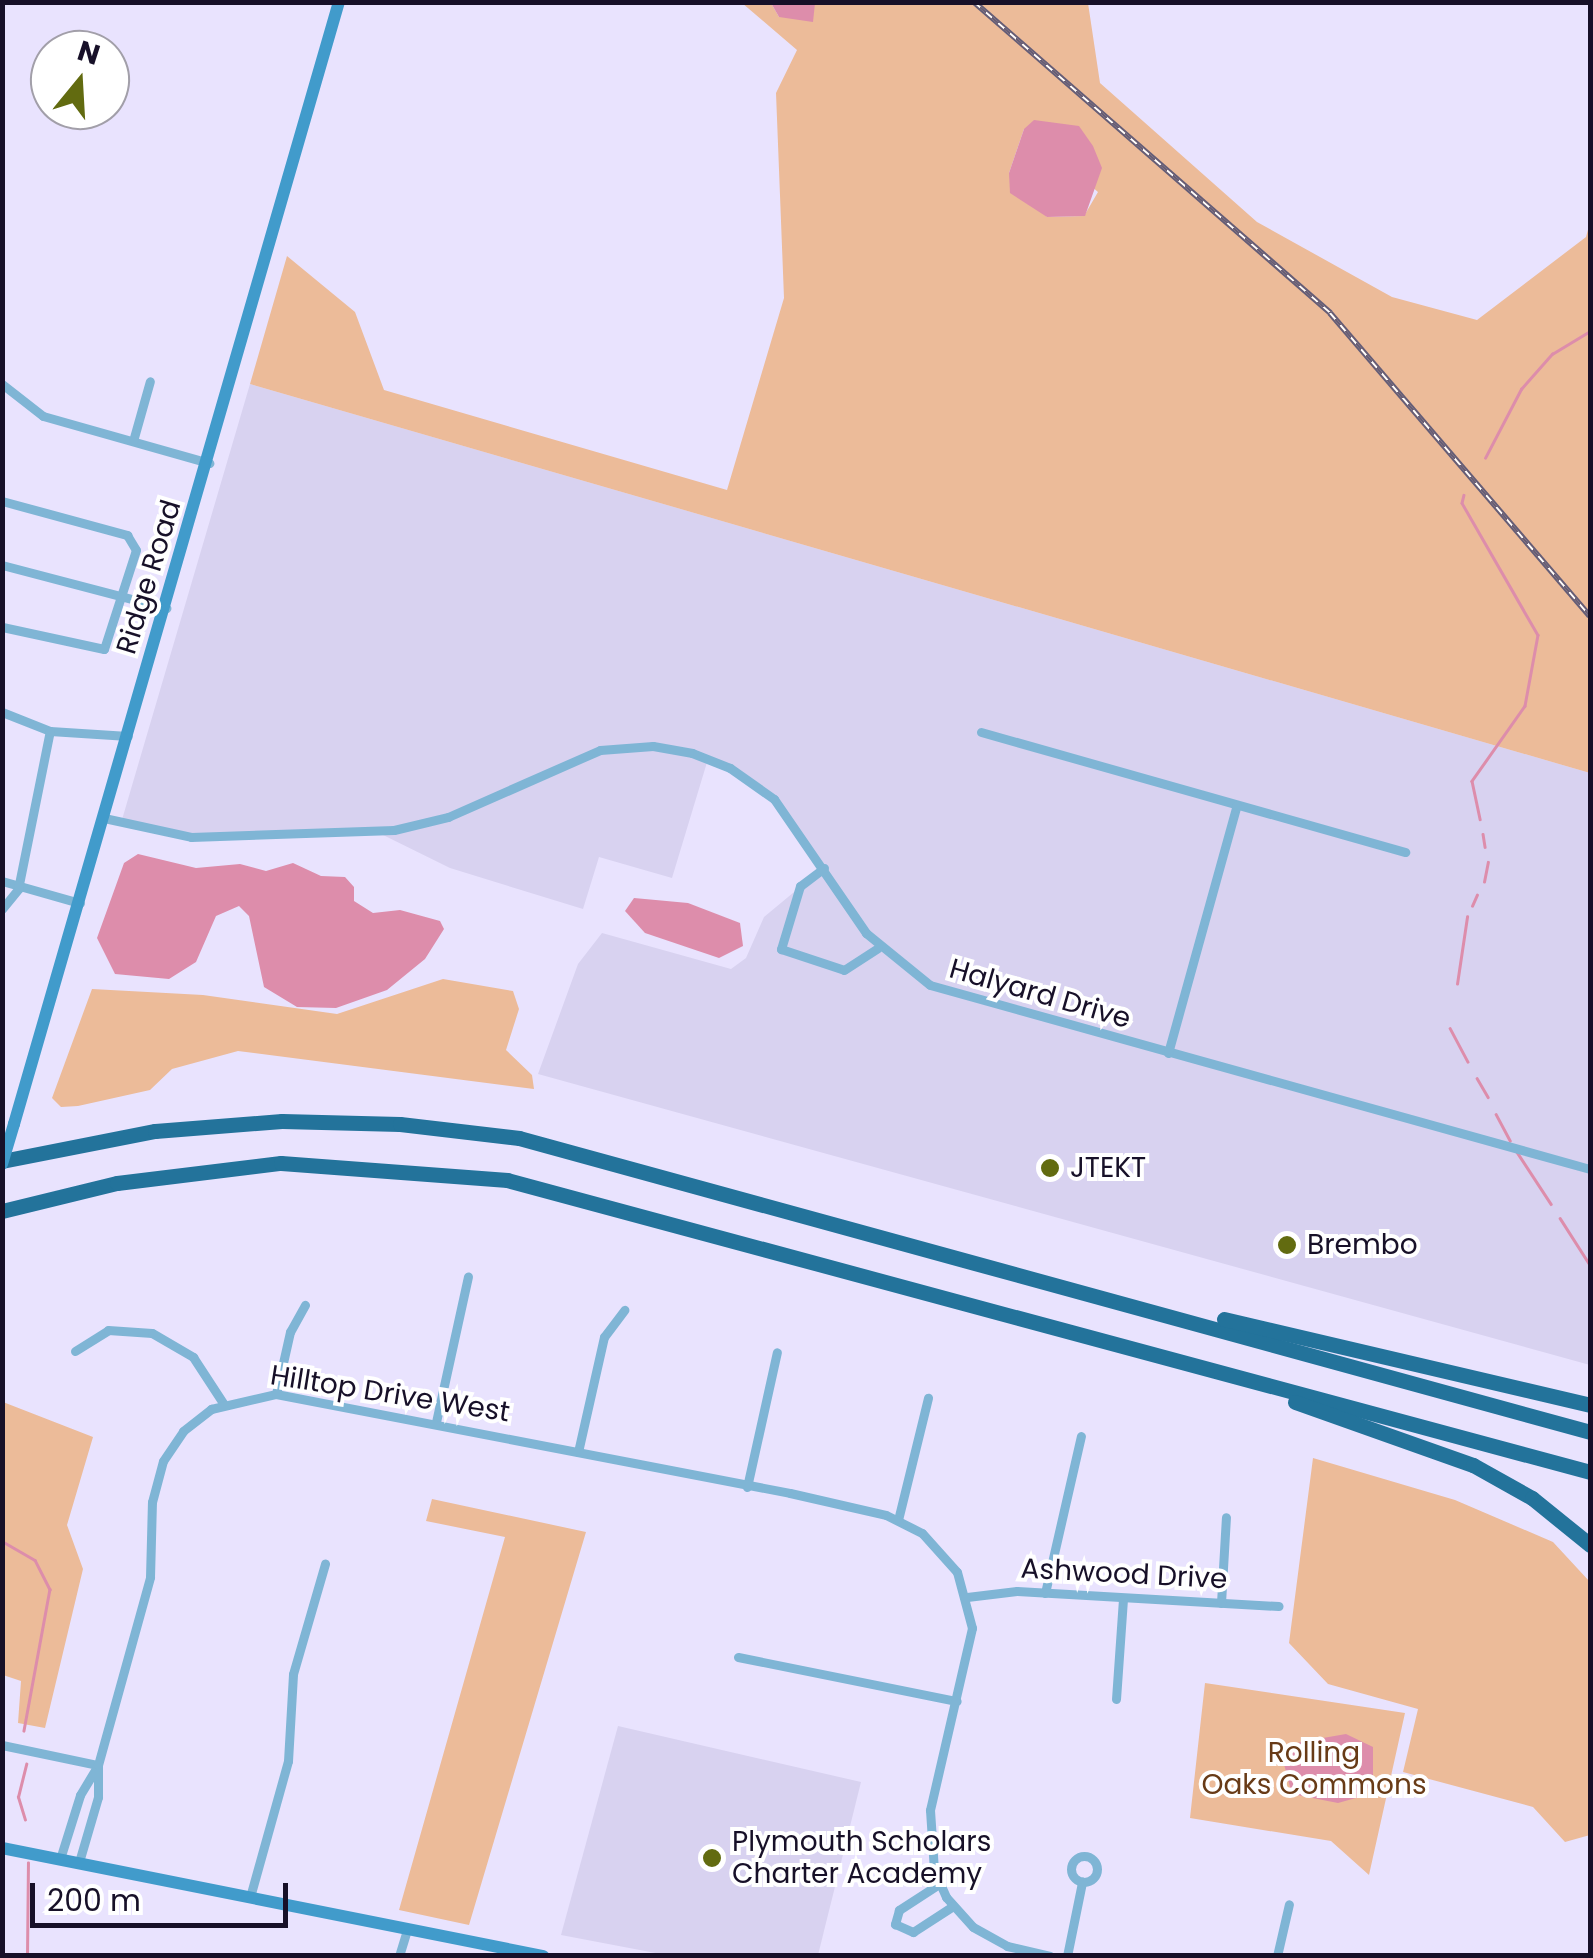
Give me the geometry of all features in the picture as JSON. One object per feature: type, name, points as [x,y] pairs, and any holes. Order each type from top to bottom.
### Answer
[{"type":"highway","points":[[2,1163],[197,1126],[333,1120],[460,1129],[550,1144],[1136,1303],[1590,1432]]},
{"type":"highway","points":[[2,1210],[117,1183],[246,1166],[330,1163],[460,1172],[619,1205],[1590,1472]]},
{"type":"highway","points":[[1136,1303],[1590,1405]]},
{"type":"highway","points":[[1169,1356],[1435,1448],[1516,1488],[1590,1545]]},
{"type":"street","name":"Ridge Road","points":[[2,1163],[209,463],[339,2]]},
{"type":"street","points":[[133,441],[150,382]]},
{"type":"street","points":[[2,384],[30,411],[209,463]]},
{"type":"street","points":[[2,502],[95,526],[134,543],[110,642],[99,650],[2,627]]},
{"type":"street","points":[[2,565],[166,608]]},
{"type":"street","points":[[2,712],[50,730],[128,736]]},
{"type":"street","points":[[2,909],[18,889],[50,730]]},
{"type":"street","points":[[981,732],[1404,852]]},
{"type":"street","name":"Halyard Drive","points":[[104,818],[192,837],[410,828],[575,756],[653,746],[705,756],[755,784],[790,815],[878,948],[952,994],[1590,1169]]},
{"type":"street","points":[[1168,1054],[1237,806]]},
{"type":"street","points":[[824,868],[800,886],[781,949],[844,970],[878,948]]},
{"type":"street","points":[[2,881],[18,889],[80,903]]},
{"type":"street","points":[[436,1422],[468,1276]]},
{"type":"street","points":[[276,1394],[290,1332],[304,1305]]},
{"type":"street","points":[[578,1452],[604,1338],[624,1310]]},
{"type":"street","points":[[75,1352],[108,1330],[152,1333],[192,1357],[223,1403]]},
{"type":"street","points":[[747,1487],[777,1352]]},
{"type":"street","name":"Hilltop Drive West","points":[[80,1862],[98,1797],[98,1765],[150,1577],[158,1474],[184,1431],[223,1403],[276,1394],[436,1422],[898,1520]]},
{"type":"street","points":[[928,1398],[898,1520],[943,1552],[967,1597],[971,1638],[928,1828],[939,1884],[953,1906],[998,1942],[1050,1956]]},
{"type":"street","points":[[1045,1593],[1081,1436]]},
{"type":"street","points":[[1221,1603],[1226,1517]]},
{"type":"street","points":[[250,1897],[285,1774],[291,1684],[326,1564]]},
{"type":"street","name":"Ashwood Drive","points":[[967,1597],[1045,1593],[1278,1606]]},
{"type":"street","points":[[1116,1699],[1123,1600]]},
{"type":"street","points":[[738,1657],[957,1701]]},
{"type":"street","points":[[2,1745],[98,1765]]},
{"type":"street","name":"Hilltop Drive West","points":[[60,1859],[80,1795],[98,1765]]},
{"type":"street","points":[[2,1848],[543,1956]]},
{"type":"street","points":[[1067,1956],[1082,1882]]},
{"type":"street","points":[[939,1884],[899,1910],[895,1924],[913,1932],[953,1906]]},
{"type":"street","points":[[1277,1956],[1288,1904]]},
{"type":"street","points":[[400,1956],[407,1928]]},
{"type":"shaded area","points":[[771,3],[815,3],[813,22],[779,17]]},
{"type":"shaded area","points":[[1034,120],[1079,126],[1093,146],[1102,168],[1085,216],[1047,217],[1010,193],[1009,173],[1024,129]]},
{"type":"shaded area","points":[[250,384],[1590,773],[1590,1365],[538,1074],[578,964],[602,933],[731,969],[746,958],[764,917],[823,868],[774,799],[708,759],[672,878],[599,857],[583,909],[450,868],[377,832],[191,837],[121,823]]},
{"type":"shaded area","points":[[138,854],[196,868],[240,864],[266,871],[293,863],[321,876],[345,877],[354,887],[354,901],[373,913],[400,910],[440,921],[444,929],[425,959],[387,990],[336,1008],[297,1007],[264,987],[249,916],[239,906],[216,916],[196,962],[169,979],[115,974],[97,938],[124,863]]},
{"type":"shaded area","points":[[634,898],[688,903],[740,923],[743,946],[719,958],[645,933],[625,911]]},
{"type":"shaded area","name":"Plymouth Scholars Charter Academy","points":[[618,1726],[861,1782],[818,1955],[666,1955],[561,1935]]},
{"type":"shaded area","points":[[1346,1734],[1373,1747],[1373,1779],[1363,1796],[1338,1803],[1292,1794],[1281,1753],[1300,1742]]},
{"type":"green space","points":[[742,3],[771,3],[779,17],[815,3],[1088,3],[1100,83],[1257,222],[1392,297],[1477,320],[1586,237],[1590,222],[1590,773],[250,384],[287,256],[355,312],[384,390],[727,490],[784,298],[776,93],[797,50]],"holes":[[[1024,129],[1098,192],[1084,216],[1047,217],[1009,173]]]},
{"type":"green space","points":[[443,979],[513,991],[519,1009],[506,1050],[532,1075],[534,1089],[238,1051],[172,1069],[150,1090],[78,1106],[61,1107],[52,1098],[92,989],[203,995],[337,1014]]},
{"type":"green space","points":[[3,1402],[93,1437],[67,1525],[83,1569],[45,1728],[18,1723],[21,1681],[3,1675]]},
{"type":"green space","points":[[1313,1458],[1455,1500],[1553,1542],[1590,1582],[1590,1835],[1565,1842],[1533,1807],[1403,1772],[1418,1709],[1328,1684],[1289,1643]]},
{"type":"green space","points":[[432,1499],[586,1532],[469,1925],[399,1910],[505,1537],[426,1521]]},
{"type":"green space","name":"Rolling Oaks Commons","points":[[1205,1683],[1405,1713],[1369,1875],[1331,1841],[1190,1818]]},
{"type":"waterway","points":[[1485,458],[1521,389],[1552,354],[1590,331]]},
{"type":"waterway","points":[[1464,495],[1462,503],[1538,635],[1525,706],[1472,781],[1480,819]]},
{"type":"waterway","points":[[1483,834],[1485,847]]},
{"type":"waterway","points":[[1484,882],[1488,862]]},
{"type":"waterway","points":[[1472,906],[1477,895]]},
{"type":"waterway","points":[[1457,984],[1467,917]]},
{"type":"waterway","points":[[1450,1028],[1468,1062]]},
{"type":"waterway","points":[[1477,1078],[1488,1097]]},
{"type":"waterway","points":[[1496,1114],[1510,1140]]},
{"type":"waterway","points":[[1517,1152],[1551,1204]]},
{"type":"waterway","points":[[1560,1218],[1590,1265]]},
{"type":"waterway","points":[[2,1541],[35,1560],[50,1589],[24,1731]]},
{"type":"waterway","points":[[25,1820],[18,1797],[26,1764]]},
{"type":"waterway","points":[[27,1956],[28,1863]]},
{"type":"railway","points":[[974,2],[1330,313],[1590,616]]},
{"type":"place","name":"JTEKT","points":[[1050,1168]]},
{"type":"place","name":"Brembo","points":[[1287,1245]]},
{"type":"place","name":"Plymouth Scholars Charter Academy","points":[[712,1858]]}]
